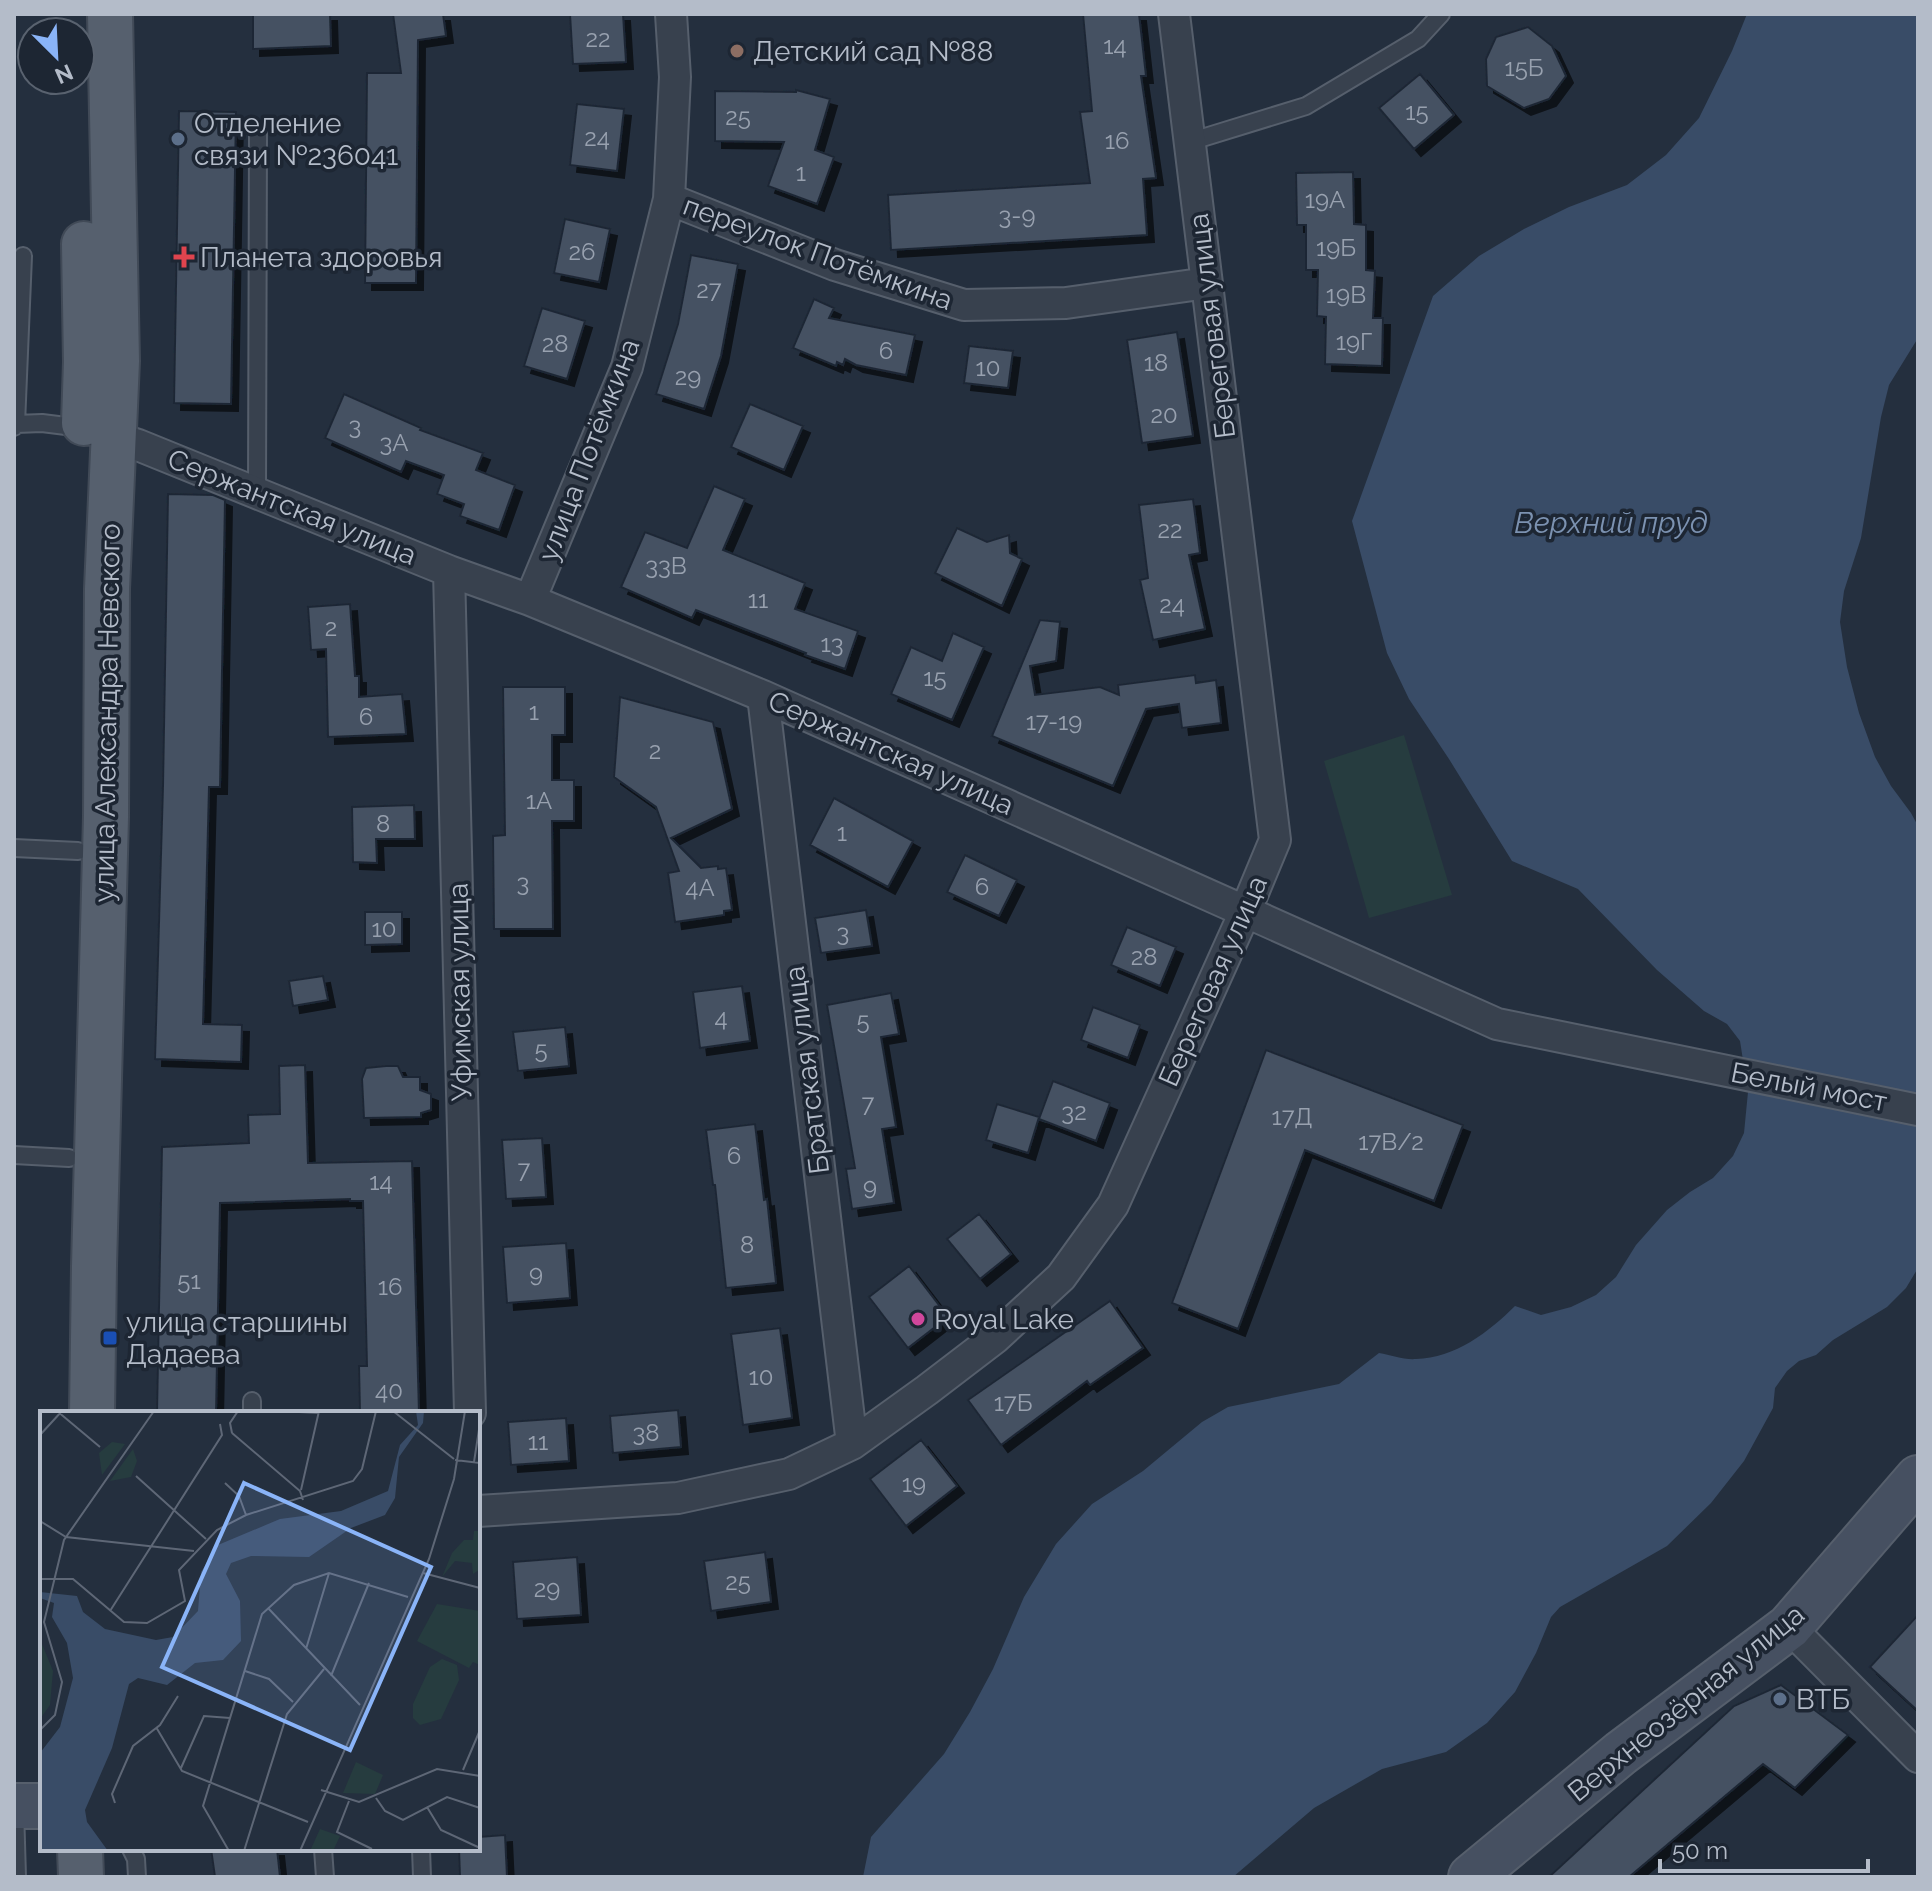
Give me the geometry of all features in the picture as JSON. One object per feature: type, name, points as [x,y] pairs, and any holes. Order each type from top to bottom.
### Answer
[{"type":"main road","name":"улица Александра Невского","points":[[80,14],[86,362],[98,432],[107,589],[106,817],[92,1411]]},
{"type":"main road","name":"улица Александра Невского","points":[[64,1411],[78,851],[98,432],[117,361],[110,14]]},
{"type":"main road","points":[[50,1851],[51,1877]]},
{"type":"main road","points":[[80,1851],[81,1877]]},
{"type":"street","name":"улица Потёмкина","points":[[530,600],[627,367],[669,199],[675,77],[671,14]]},
{"type":"street","name":"Береговая улица","points":[[480,1511],[678,1498],[789,1474],[852,1444],[995,1338],[1061,1277],[1113,1205],[1275,840],[1174,14]]},
{"type":"street","name":"переулок Потёмкина","points":[[669,199],[835,265],[964,305],[1066,303],[1207,283]]},
{"type":"street","name":"Сержантская улица","points":[[98,432],[530,600],[763,696],[1497,1024],[1700,1065]]},
{"type":"street","name":"Уфимская улица","points":[[449,571],[470,1411]]},
{"type":"street","name":"Братская улица","points":[[763,696],[852,1444]]},
{"type":"street","name":"Белый мост","points":[[1700,1065],[1918,1110]]},
{"type":"street","name":"Верхнеозёрная улица","points":[[1471,1877],[1621,1753],[1789,1627],[1918,1478]]},
{"type":"street","points":[[1789,1627],[1918,1757]]},
{"type":"street","points":[[14,1806],[40,1806]]},
{"type":"lane","points":[[1189,142],[1306,106],[1418,39],[1441,14]]},
{"type":"lane","points":[[257,494],[258,133]]},
{"type":"lane","points":[[23,256],[15,425],[42,423],[98,432]]},
{"type":"lane","points":[[14,848],[78,851]]},
{"type":"lane","points":[[14,1155],[69,1158]]},
{"type":"lane","points":[[14,1806],[17,1877]]},
{"type":"lane","points":[[132,1851],[136,1859],[137,1877]]},
{"type":"lane","points":[[323,1851],[325,1877]]},
{"type":"lane","points":[[421,1851],[422,1877]]},
{"type":"green space","points":[[1404,735],[1452,895],[1369,918],[1324,761]]},
{"type":"water","name":"Верхний пруд","points":[[1747,14],[1918,14],[1918,338],[1889,385],[1861,538],[1844,591],[1840,622],[1847,667],[1875,757],[1918,826],[1918,1268],[1906,1288],[1887,1307],[1787,1371],[1775,1388],[1773,1408],[1744,1461],[1711,1503],[1667,1546],[1560,1607],[1551,1617],[1515,1692],[1487,1723],[1446,1752],[1382,1769],[1314,1808],[1233,1877],[863,1877],[871,1837],[944,1754],[993,1669],[1024,1597],[1056,1544],[1092,1504],[1143,1471],[1202,1422],[1228,1407],[1339,1384],[1379,1353],[1411,1359],[1444,1354],[1483,1334],[1515,1306],[1541,1315],[1571,1307],[1596,1295],[1616,1277],[1636,1245],[1667,1210],[1713,1178],[1733,1156],[1744,1133],[1748,1092],[1740,1041],[1727,1024],[1704,1011],[1657,970],[1578,889],[1512,861],[1409,699],[1387,653],[1352,521],[1433,296],[1479,256],[1569,207],[1627,185],[1666,155],[1699,118]]},
{"type":"building","points":[[253,14],[330,14],[331,46],[253,49]]},
{"type":"building","points":[[393,14],[443,14],[446,36],[418,40],[416,283],[365,283],[367,73],[401,73]]},
{"type":"building","points":[[570,14],[623,14],[626,62],[573,64]]},
{"type":"building","points":[[1083,14],[1139,14],[1146,76],[1141,76],[1156,178],[1143,179],[1147,235],[891,250],[888,195],[1090,183],[1080,112],[1092,111]]},
{"type":"building","points":[[1528,27],[1552,46],[1566,76],[1549,99],[1524,108],[1487,86],[1486,59],[1496,37]]},
{"type":"building","points":[[1420,74],[1454,115],[1414,149],[1379,108]]},
{"type":"building","points":[[796,90],[830,99],[815,150],[834,157],[817,204],[768,186],[784,142],[715,141],[715,91]]},
{"type":"building","points":[[577,104],[624,109],[617,171],[570,165]]},
{"type":"building","points":[[179,111],[236,112],[231,404],[174,403]]},
{"type":"building","points":[[1353,172],[1354,224],[1366,225],[1366,270],[1375,271],[1373,318],[1383,318],[1382,366],[1325,364],[1326,317],[1317,316],[1318,270],[1306,270],[1306,225],[1297,225],[1296,173]]},
{"type":"building","points":[[565,219],[610,229],[599,282],[554,273]]},
{"type":"building","points":[[691,255],[738,264],[721,356],[704,409],[656,394],[678,324]]},
{"type":"building","points":[[814,299],[834,308],[829,318],[915,335],[906,375],[856,365],[845,359],[843,365],[837,362],[836,366],[793,348]]},
{"type":"building","points":[[542,308],[585,321],[567,379],[524,366]]},
{"type":"building","points":[[1177,332],[1193,436],[1142,443],[1127,340]]},
{"type":"building","points":[[969,346],[1013,351],[1008,388],[964,383]]},
{"type":"building","points":[[344,394],[420,430],[483,453],[476,470],[515,485],[499,530],[460,516],[464,504],[437,494],[444,475],[406,461],[401,472],[325,438]]},
{"type":"building","points":[[750,404],[803,426],[784,470],[731,447]]},
{"type":"building","points":[[714,486],[745,499],[723,550],[805,583],[795,609],[858,631],[845,669],[696,610],[692,618],[621,587],[645,532],[687,548]]},
{"type":"building","points":[[168,494],[213,495],[225,500],[220,787],[209,787],[203,1024],[242,1025],[241,1062],[155,1059]]},
{"type":"building","points":[[1193,499],[1200,553],[1189,555],[1205,629],[1153,640],[1140,580],[1148,578],[1139,505]]},
{"type":"building","points":[[957,528],[987,542],[1009,535],[1010,553],[1022,559],[1002,606],[935,573]]},
{"type":"building","points":[[350,604],[359,697],[402,694],[406,734],[328,737],[326,649],[311,650],[308,607]]},
{"type":"building","points":[[1040,620],[1060,622],[1056,661],[1030,666],[1035,695],[1100,687],[1119,695],[1118,685],[1195,675],[1196,683],[1216,680],[1221,723],[1182,728],[1179,704],[1146,709],[1113,786],[992,736]]},
{"type":"building","points":[[953,633],[984,647],[952,720],[891,694],[911,647],[942,661]]},
{"type":"building","points":[[503,687],[565,687],[565,735],[552,735],[552,780],[574,780],[574,821],[552,821],[553,929],[494,929],[493,836],[505,835]]},
{"type":"building","points":[[620,697],[713,722],[732,809],[671,838],[701,868],[726,868],[732,910],[724,911],[724,915],[675,922],[668,873],[679,871],[656,807],[614,777]]},
{"type":"building","points":[[834,798],[913,841],[888,887],[810,845]]},
{"type":"building","points":[[414,805],[415,839],[376,839],[377,863],[353,862],[352,807]]},
{"type":"building","points":[[965,855],[1017,880],[999,916],[947,892]]},
{"type":"building","points":[[866,910],[872,946],[821,953],[815,918]]},
{"type":"building","points":[[365,912],[402,912],[402,944],[365,945]]},
{"type":"building","points":[[1127,927],[1176,947],[1160,986],[1111,965]]},
{"type":"building","points":[[323,976],[328,1000],[293,1006],[289,981]]},
{"type":"building","points":[[742,986],[750,1041],[700,1048],[693,992]]},
{"type":"building","points":[[891,993],[899,1034],[881,1037],[896,1127],[882,1129],[894,1203],[852,1209],[846,1169],[855,1168],[827,1005]]},
{"type":"building","points":[[1093,1007],[1140,1025],[1128,1058],[1081,1040]]},
{"type":"building","points":[[565,1027],[569,1066],[518,1071],[513,1032]]},
{"type":"building","points":[[1266,1050],[1463,1125],[1434,1201],[1305,1150],[1238,1329],[1172,1303]]},
{"type":"building","points":[[305,1065],[308,1163],[412,1161],[419,1411],[360,1411],[359,1366],[367,1366],[363,1201],[350,1199],[220,1203],[216,1411],[157,1411],[162,1147],[249,1143],[248,1115],[280,1114],[279,1066]]},
{"type":"building","points":[[398,1066],[403,1077],[420,1077],[420,1090],[431,1094],[431,1110],[421,1113],[421,1117],[364,1118],[362,1079],[366,1068]]},
{"type":"building","points":[[1053,1081],[1110,1103],[1096,1141],[1039,1119]]},
{"type":"building","points":[[997,1104],[1039,1117],[1028,1153],[986,1140]]},
{"type":"building","points":[[755,1124],[776,1283],[726,1288],[706,1130]]},
{"type":"building","points":[[542,1138],[546,1197],[506,1199],[502,1140]]},
{"type":"building","points":[[979,1214],[1011,1254],[980,1279],[947,1239]]},
{"type":"building","points":[[566,1243],[570,1298],[507,1303],[503,1247]]},
{"type":"building","points":[[909,1266],[948,1317],[908,1348],[869,1297]]},
{"type":"building","points":[[1110,1301],[1143,1348],[1090,1385],[1087,1381],[1001,1445],[968,1400]]},
{"type":"building","points":[[780,1328],[792,1418],[743,1425],[731,1334]]},
{"type":"building","points":[[678,1410],[681,1447],[613,1453],[610,1416]]},
{"type":"building","points":[[566,1418],[569,1461],[511,1465],[508,1422]]},
{"type":"building","points":[[921,1440],[957,1486],[906,1526],[870,1479]]},
{"type":"building","points":[[765,1552],[771,1602],[711,1611],[704,1561]]},
{"type":"building","points":[[577,1557],[581,1615],[517,1619],[513,1562]]},
{"type":"building","points":[[1918,1615],[1918,1711],[1870,1667]]},
{"type":"building","points":[[1781,1685],[1848,1735],[1795,1788],[1763,1764],[1629,1877],[1549,1877],[1734,1706]]},
{"type":"building","points":[[505,1835],[507,1877],[460,1877],[459,1851],[480,1851],[480,1837]]},
{"type":"building","points":[[211,1851],[277,1851],[280,1877],[215,1877]]},
{"type":"place","name":"Детский сад №88","points":[[737,51]]},
{"type":"place","name":"Отделение связи №236041","points":[[178,139]]},
{"type":"place","name":"Планета здоровья","points":[[184,257]]},
{"type":"place","name":"Royal Lake","points":[[918,1319]]},
{"type":"place","name":"улица старшины Дадаева","points":[[110,1338]]},
{"type":"place","name":"ВТБ","points":[[1780,1699]]}]
